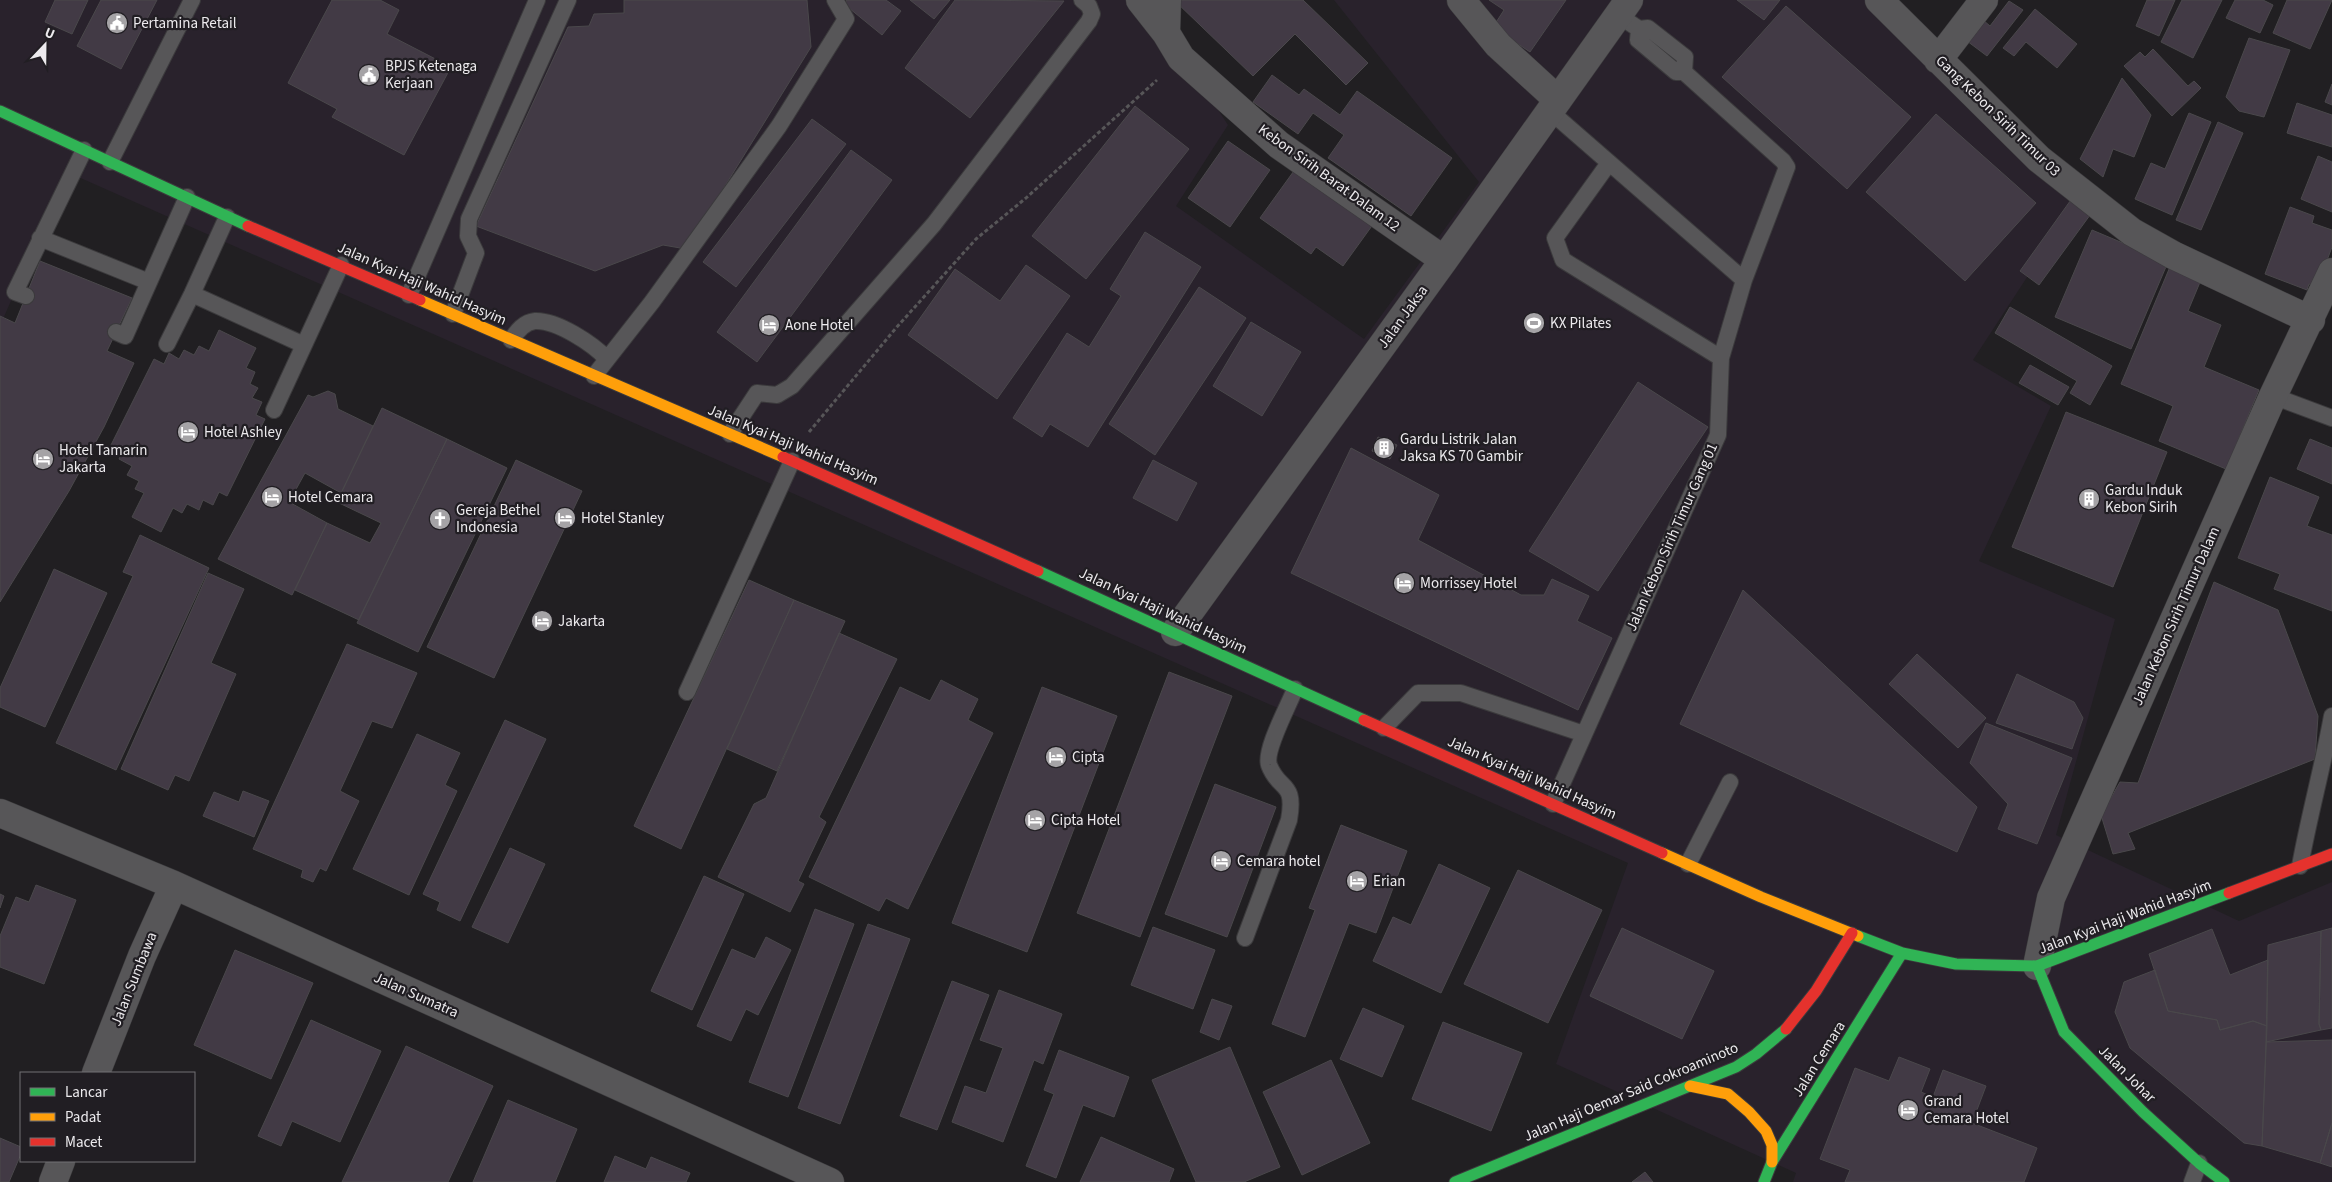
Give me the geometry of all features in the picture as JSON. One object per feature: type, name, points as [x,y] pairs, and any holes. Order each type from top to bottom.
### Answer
[{"type":"main road","name":"Jalan Kyai Haji Wahid Hasyim","points":[[0,111],[227,217],[899,507],[1175,632],[1295,689],[1778,904],[1902,953],[1956,964],[2036,966],[2332,854]]},
{"type":"main road","name":"Jalan Haji Oemar Said Cokroaminoto","points":[[1455,1182],[1736,1067],[1757,1055],[1793,1022],[1812,1000],[1852,933]]},
{"type":"main road","name":"Jalan Cemara","points":[[1764,1182],[1772,1162],[1902,953]]},
{"type":"main road","name":"Jalan Johar","points":[[2036,966],[2064,1032],[2142,1112],[2199,1163],[2224,1182]]},
{"type":"main road","points":[[1690,1086],[1728,1094],[1750,1112],[1766,1131],[1772,1145],[1772,1162]]},
{"type":"street","name":"Kebon Sirih Barat Dalam 12","points":[[1140,0],[1166,33],[1181,58],[1279,145],[1444,260]]},
{"type":"street","points":[[1166,33],[1167,0]]},
{"type":"street","points":[[1460,0],[1554,106]]},
{"type":"street","name":"Gang Kebon Sirih Timur 03","points":[[1879,0],[2039,160],[2132,232],[2173,255],[2311,320]]},
{"type":"street","points":[[1938,60],[1984,0]]},
{"type":"street","name":"Jalan Jaksa","points":[[1175,632],[1554,106],[1629,14]]},
{"type":"street","name":"Jalan Kebon Sirih Timur Dalam","points":[[2036,966],[2051,898],[2273,396],[2311,320],[2332,272]]},
{"type":"street","name":"Jalan Sumatra","points":[[0,813],[174,885],[830,1182]]},
{"type":"street","name":"Jalan Sumbawa","points":[[96,1072],[142,956],[174,885]]},
{"type":"street","points":[[53,1182],[61,1162]]},
{"type":"lane","points":[[110,162],[192,0]]},
{"type":"lane","points":[[409,295],[537,0]]},
{"type":"lane","points":[[453,314],[476,253],[468,236],[469,219],[568,0]]},
{"type":"lane","points":[[594,376],[652,302],[779,126],[846,20],[835,0]]},
{"type":"lane","points":[[730,434],[757,393],[777,395],[792,386],[934,224],[1089,21],[1092,14],[1089,6],[1082,0]]},
{"type":"lane","name":"Jalan Kebon Sirih Timur Gang 01","points":[[1553,804],[1718,435],[1721,358],[1744,280],[1787,167],[1783,160],[1684,72],[1686,57],[1629,14]]},
{"type":"lane","points":[[1554,106],[1610,163],[1744,280]]},
{"type":"lane","points":[[26,296],[15,292],[84,150]]},
{"type":"lane","points":[[1610,163],[1555,238],[1563,260],[1721,358]]},
{"type":"lane","points":[[116,332],[125,336],[187,197]]},
{"type":"lane","points":[[166,344],[192,294],[227,217]]},
{"type":"lane","points":[[40,238],[149,282]]},
{"type":"lane","points":[[274,410],[341,265]]},
{"type":"lane","points":[[192,294],[304,344]]},
{"type":"lane","points":[[511,340],[519,328],[534,321],[552,324],[598,349],[608,359]]},
{"type":"lane","points":[[2273,396],[2332,418]]},
{"type":"lane","points":[[687,692],[790,461]]},
{"type":"lane","points":[[1245,938],[1289,820],[1292,804],[1290,793],[1269,764],[1269,752],[1295,689]]},
{"type":"lane","points":[[1384,728],[1418,693],[1461,693],[1584,734]]},
{"type":"lane","points":[[2300,866],[2311,808],[2322,772],[2332,716]]},
{"type":"lane","points":[[1688,864],[1730,782]]},
{"type":"lane","points":[[2192,1182],[2199,1163]]},
{"type":"path","points":[[790,461],[847,384],[976,239],[1026,198],[1181,58]]},
{"type":"shaded area","points":[[0,0],[1146,0],[1228,125],[1176,206],[1364,339],[1479,182],[1334,0],[1869,0],[2086,187],[1973,360],[2051,406],[1979,561],[2115,619],[2056,835],[2239,921],[2332,882],[2332,1182],[1793,1182],[1796,1173],[1556,1064],[1628,863],[67,172],[0,326]]},
{"type":"building","points":[[55,0],[88,0],[72,34],[45,22]]},
{"type":"building","name":"Pertamina Retail","points":[[101,0],[157,0],[121,69],[77,46]]},
{"type":"building","name":"BPJS Ketenaga Kerjaan","points":[[332,0],[380,0],[399,10],[387,34],[451,67],[404,155],[332,117],[337,109],[288,83]]},
{"type":"building","points":[[624,0],[807,0],[811,47],[686,249],[663,245],[595,271],[476,226],[568,27],[589,26],[594,14],[624,13]]},
{"type":"building","points":[[847,0],[886,0],[901,11],[882,35],[844,4]]},
{"type":"building","points":[[910,0],[950,0],[934,19]]},
{"type":"building","points":[[955,0],[1064,1],[970,118],[905,68]]},
{"type":"building","points":[[1174,0],[1303,0],[1368,63],[1346,85],[1295,34],[1253,76]]},
{"type":"building","points":[[1489,0],[1566,0],[1530,52],[1493,27],[1504,10]]},
{"type":"building","points":[[1737,0],[1780,0],[1764,20]]},
{"type":"building","points":[[2147,0],[2175,0],[2159,36],[2136,26]]},
{"type":"building","points":[[2182,0],[2222,0],[2193,58],[2161,42]]},
{"type":"building","points":[[2235,0],[2263,0],[2273,5],[2260,33],[2226,18]]},
{"type":"building","points":[[2287,0],[2332,0],[2310,49],[2273,33]]},
{"type":"building","points":[[2009,1],[2023,10],[1987,56],[1967,41],[1983,20],[1990,26]]},
{"type":"building","points":[[1786,6],[1911,117],[1847,189],[1722,77]]},
{"type":"building","points":[[2035,9],[2077,44],[2057,68],[2026,42],[2014,56],[2003,48]]},
{"type":"building","points":[[2249,38],[2290,50],[2264,117],[2239,111],[2226,97]]},
{"type":"building","points":[[2153,49],[2188,86],[2194,81],[2201,88],[2172,116],[2124,66],[2140,52],[2145,57]]},
{"type":"building","points":[[1272,75],[1299,95],[1304,89],[1340,115],[1357,91],[1452,158],[1411,216],[1328,158],[1344,135],[1313,113],[1298,134],[1253,102]]},
{"type":"building","points":[[2122,78],[2151,115],[2134,157],[2113,149],[2103,177],[2080,159]]},
{"type":"building","points":[[2332,84],[2332,105],[2325,102]]},
{"type":"building","points":[[2297,103],[2332,115],[2332,147],[2287,133]]},
{"type":"building","points":[[1135,106],[1189,149],[1086,279],[1032,236]]},
{"type":"building","points":[[2189,113],[2211,122],[2172,215],[2135,199],[2151,163],[2165,169]]},
{"type":"building","points":[[1936,114],[2036,203],[1965,281],[1866,192]]},
{"type":"building","points":[[812,119],[846,144],[736,287],[703,262]]},
{"type":"building","points":[[2218,122],[2243,133],[2201,230],[2176,220]]},
{"type":"building","points":[[1228,141],[1270,170],[1230,227],[1188,198]]},
{"type":"building","points":[[851,150],[892,180],[757,362],[717,332]]},
{"type":"building","points":[[2318,156],[2332,162],[2332,212],[2301,199]]},
{"type":"building","points":[[1296,168],[1374,223],[1343,266],[1316,247],[1311,254],[1260,218]]},
{"type":"building","points":[[2073,197],[2093,211],[2039,285],[2020,271]]},
{"type":"building","points":[[2290,207],[2314,216],[2312,223],[2332,230],[2332,247],[2317,287],[2309,284],[2307,290],[2265,274]]},
{"type":"building","points":[[2092,230],[2168,262],[2131,349],[2055,317]]},
{"type":"building","points":[[1145,232],[1201,267],[1088,447],[1050,424],[1042,437],[1013,418],[1067,333],[1089,347],[1121,296],[1110,289]]},
{"type":"building","name":"Hotel Tamarin Jakarta","points":[[40,261],[132,298],[107,351],[134,363],[104,427],[69,491],[0,602],[0,316],[15,323]]},
{"type":"building","points":[[2172,262],[2203,275],[2188,311],[2221,325],[2204,367],[2259,390],[2226,469],[2159,441],[2173,406],[2121,384]]},
{"type":"building","points":[[1026,265],[1070,296],[997,399],[908,335],[955,269],[1000,301]]},
{"type":"building","points":[[1199,287],[1246,318],[1155,455],[1109,424]]},
{"type":"building","points":[[2010,307],[2112,366],[2090,405],[2070,393],[2077,381],[1995,333]]},
{"type":"building","points":[[1251,322],[1301,352],[1262,416],[1213,386]]},
{"type":"building","name":"Hotel Ashley","points":[[219,330],[256,348],[246,368],[255,372],[250,384],[258,388],[252,398],[262,402],[256,415],[265,419],[227,496],[219,492],[213,505],[203,500],[199,510],[187,504],[182,513],[173,508],[161,532],[132,517],[144,493],[135,489],[139,481],[127,475],[132,466],[119,459],[123,451],[111,445],[154,359],[164,364],[169,353],[179,359],[184,350],[194,355],[199,346],[209,351]]},
{"type":"building","points":[[2030,365],[2069,387],[2058,405],[2019,383]]},
{"type":"building","points":[[1638,382],[1708,427],[1598,591],[1529,551]]},
{"type":"building","name":"Hotel Cemara","points":[[328,391],[335,394],[338,409],[373,426],[341,493],[305,473],[289,502],[327,523],[292,595],[218,559],[308,395],[313,397]]},
{"type":"building","points":[[382,408],[447,439],[359,620],[295,590],[327,523],[370,543],[381,523],[337,502]]},
{"type":"building","name":"Gardu Induk Kebon Sirih","points":[[2066,412],[2167,452],[2113,587],[2012,547]]},
{"type":"building","name":"Gardu Listrik Jalan Jaksa KS 70 Gambir","points":[[1378,437],[1397,445],[1390,459],[1372,451]]},
{"type":"building","points":[[447,439],[507,468],[418,652],[357,623]]},
{"type":"building","points":[[2310,439],[2332,448],[2332,484],[2297,469]]},
{"type":"building","name":"Morrissey Hotel","points":[[1351,448],[1439,495],[1418,540],[1521,595],[1544,595],[1552,579],[1589,596],[1577,621],[1612,638],[1578,710],[1291,573]]},
{"type":"building","points":[[516,460],[582,491],[494,678],[427,647]]},
{"type":"building","points":[[1153,460],[1197,483],[1177,521],[1133,498]]},
{"type":"building","points":[[2270,477],[2319,497],[2307,526],[2332,535],[2332,611],[2274,589],[2280,574],[2238,558]]},
{"type":"building","points":[[140,535],[209,568],[116,770],[56,743],[133,576],[123,572]]},
{"type":"building","points":[[54,569],[107,593],[45,727],[0,707],[0,688]]},
{"type":"building","points":[[208,573],[244,589],[211,663],[236,674],[189,781],[175,775],[168,790],[121,769]]},
{"type":"building","points":[[749,580],[794,600],[681,849],[634,826]]},
{"type":"building","points":[[2214,582],[2278,610],[2318,716],[2315,759],[2128,833],[2135,849],[2113,854],[2101,815],[2120,782],[2138,783]]},
{"type":"building","points":[[1743,590],[1977,807],[1957,852],[1680,724]]},
{"type":"building","points":[[794,600],[845,621],[777,771],[727,749]]},
{"type":"building","points":[[839,633],[897,659],[819,817],[826,822],[798,881],[804,884],[790,912],[718,877],[754,804],[766,798]]},
{"type":"building","points":[[347,644],[417,673],[392,728],[372,721],[340,791],[359,801],[326,871],[320,868],[313,882],[301,877],[303,870],[253,849]]},
{"type":"building","points":[[1917,654],[1986,718],[1958,748],[1889,684]]},
{"type":"building","points":[[1169,672],[1232,696],[1140,937],[1077,913]]},
{"type":"building","points":[[2017,674],[2074,702],[2083,718],[2072,749],[1996,723]]},
{"type":"building","points":[[941,680],[978,699],[968,720],[993,733],[908,909],[886,898],[879,911],[809,877],[900,687],[930,701]]},
{"type":"building","name":"Cipta Hotel","points":[[1042,687],[1117,716],[1027,952],[952,923]]},
{"type":"building","points":[[505,720],[546,739],[460,921],[437,910],[440,902],[423,894]]},
{"type":"building","points":[[1986,723],[2072,758],[2037,844],[1998,829],[2008,804],[1970,763]]},
{"type":"building","points":[[417,734],[460,753],[445,785],[457,791],[409,895],[353,869]]},
{"type":"building","name":"Cemara hotel","points":[[1215,784],[1276,807],[1227,937],[1165,914]]},
{"type":"building","points":[[243,791],[269,801],[254,837],[203,816],[214,792],[239,802]]},
{"type":"building","points":[[1341,825],[1407,851],[1376,933],[1349,923],[1305,1037],[1272,1024],[1315,910],[1309,908]]},
{"type":"building","points":[[510,848],[545,864],[508,943],[472,927]]},
{"type":"building","points":[[1439,864],[1490,888],[1441,993],[1373,961],[1393,917],[1411,925]]},
{"type":"building","points":[[1518,870],[1602,910],[1548,1023],[1464,984]]},
{"type":"building","points":[[704,876],[744,894],[692,1010],[651,991]]},
{"type":"building","points":[[36,885],[76,900],[44,984],[0,967],[0,936],[16,897],[29,902]]},
{"type":"building","points":[[0,894],[4,896],[0,908]]},
{"type":"building","points":[[815,909],[854,924],[788,1097],[749,1082]]},
{"type":"building","points":[[868,924],[910,939],[840,1124],[798,1108]]},
{"type":"building","points":[[1153,927],[1215,950],[1193,1009],[1131,985]]},
{"type":"building","points":[[1622,928],[1714,971],[1682,1039],[1590,996]]},
{"type":"building","points":[[2332,928],[2332,1028],[2321,1030],[2319,1024],[2321,931]]},
{"type":"building","points":[[2212,929],[2230,975],[2268,960],[2267,1026],[2253,1021],[2220,1030],[2217,1020],[2168,1011],[2149,954]]},
{"type":"building","points":[[2321,931],[2319,1024],[2321,1030],[2266,1042],[2268,945]]},
{"type":"building","points":[[766,937],[791,950],[758,1015],[746,1009],[731,1041],[697,1026],[732,949],[755,959]]},
{"type":"building","points":[[235,950],[313,983],[271,1079],[194,1045]]},
{"type":"building","points":[[2155,970],[2168,1011],[2217,1020],[2220,1030],[2253,1021],[2267,1026],[2262,1146],[2244,1143],[2130,1048],[2115,1012],[2124,982]]},
{"type":"building","points":[[952,981],[989,995],[937,1130],[900,1116]]},
{"type":"building","points":[[999,990],[1062,1014],[1043,1064],[1034,1060],[1003,1142],[952,1122],[965,1086],[986,1093],[1003,1048],[980,1040]]},
{"type":"building","points":[[1212,999],[1232,1006],[1219,1040],[1200,1032]]},
{"type":"building","points":[[1363,1008],[1404,1026],[1382,1077],[1340,1059]]},
{"type":"building","points":[[311,1020],[381,1051],[340,1142],[292,1121],[281,1146],[258,1136]]},
{"type":"building","points":[[1443,1022],[1522,1053],[1491,1131],[1412,1099]]},
{"type":"building","points":[[2332,1040],[2332,1123],[2320,1163],[2262,1146],[2266,1042]]},
{"type":"building","points":[[406,1046],[493,1086],[448,1182],[342,1182]]},
{"type":"building","points":[[1230,1047],[1280,1167],[1244,1182],[1196,1182],[1152,1080]]},
{"type":"building","points":[[1059,1050],[1129,1077],[1114,1117],[1083,1105],[1056,1178],[1026,1166],[1054,1094],[1044,1090]]},
{"type":"building","name":"Grand Cemara Hotel","points":[[1899,1057],[1930,1069],[1921,1092],[1933,1097],[1943,1070],[1986,1086],[1972,1123],[2037,1148],[2024,1182],[1845,1182],[1850,1170],[1820,1159],[1855,1068],[1889,1081]]},
{"type":"building","points":[[1331,1060],[1370,1143],[1302,1175],[1263,1092]]},
{"type":"building","points":[[508,1100],[577,1129],[555,1182],[473,1182]]},
{"type":"building","points":[[2332,1123],[2332,1167],[2320,1163]]},
{"type":"building","points":[[1101,1137],[1174,1169],[1169,1182],[1080,1182]]},
{"type":"building","points":[[0,1138],[20,1147],[20,1156],[9,1182],[0,1182]]},
{"type":"building","points":[[615,1156],[646,1169],[651,1157],[690,1173],[686,1182],[604,1182]]},
{"type":"building","points":[[1645,1172],[1653,1182],[1632,1182]]},
{"type":"traffic: fast","points":[[0,111],[248,226]]},
{"type":"traffic: fast","points":[[1038,571],[1364,720]]},
{"type":"traffic: fast","points":[[1858,936],[1902,953],[1956,964],[2037,966],[2229,893]]},
{"type":"traffic: fast","points":[[1764,1182],[1772,1162],[1902,953]]},
{"type":"traffic: fast","points":[[2037,966],[2064,1032],[2143,1112],[2199,1163],[2224,1182]]},
{"type":"traffic: fast","points":[[1455,1182],[1736,1067],[1756,1054],[1786,1029]]},
{"type":"traffic: slow","points":[[420,300],[783,457]]},
{"type":"traffic: slow","points":[[1662,853],[1761,897],[1858,936]]},
{"type":"traffic: slow","points":[[1690,1086],[1728,1094],[1749,1112],[1766,1131],[1772,1145],[1772,1162]]},
{"type":"traffic: jam","points":[[248,226],[420,300]]},
{"type":"traffic: jam","points":[[783,457],[1038,571]]},
{"type":"traffic: jam","points":[[1364,720],[1662,853]]},
{"type":"traffic: jam","points":[[2229,893],[2332,854]]},
{"type":"traffic: jam","points":[[1786,1029],[1816,991],[1852,933]]},
{"type":"place","name":"Pertamina Retail","points":[[117,23]]},
{"type":"place","name":"BPJS Ketenaga Kerjaan","points":[[369,75]]},
{"type":"place","name":"KX Pilates","points":[[1534,323]]},
{"type":"place","name":"Aone Hotel","points":[[769,325]]},
{"type":"place","name":"Hotel Ashley","points":[[188,432]]},
{"type":"place","name":"Gardu Listrik Jalan Jaksa KS 70 Gambir","points":[[1384,448]]},
{"type":"place","name":"Hotel Tamarin Jakarta","points":[[43,459]]},
{"type":"place","name":"Hotel Cemara","points":[[272,497]]},
{"type":"place","name":"Gardu Induk Kebon Sirih","points":[[2089,499]]},
{"type":"place","name":"Hotel Stanley","points":[[565,518]]},
{"type":"place","name":"Gereja Bethel Indonesia","points":[[440,519]]},
{"type":"place","name":"Morrissey Hotel","points":[[1404,583]]},
{"type":"place","name":"Jakarta","points":[[542,621]]},
{"type":"place","name":"Cipta","points":[[1056,757]]},
{"type":"place","name":"Cipta Hotel","points":[[1035,820]]},
{"type":"place","name":"Cemara hotel","points":[[1221,861]]},
{"type":"place","name":"Erian","points":[[1357,881]]},
{"type":"place","name":"Grand Cemara Hotel","points":[[1908,1110]]}]
